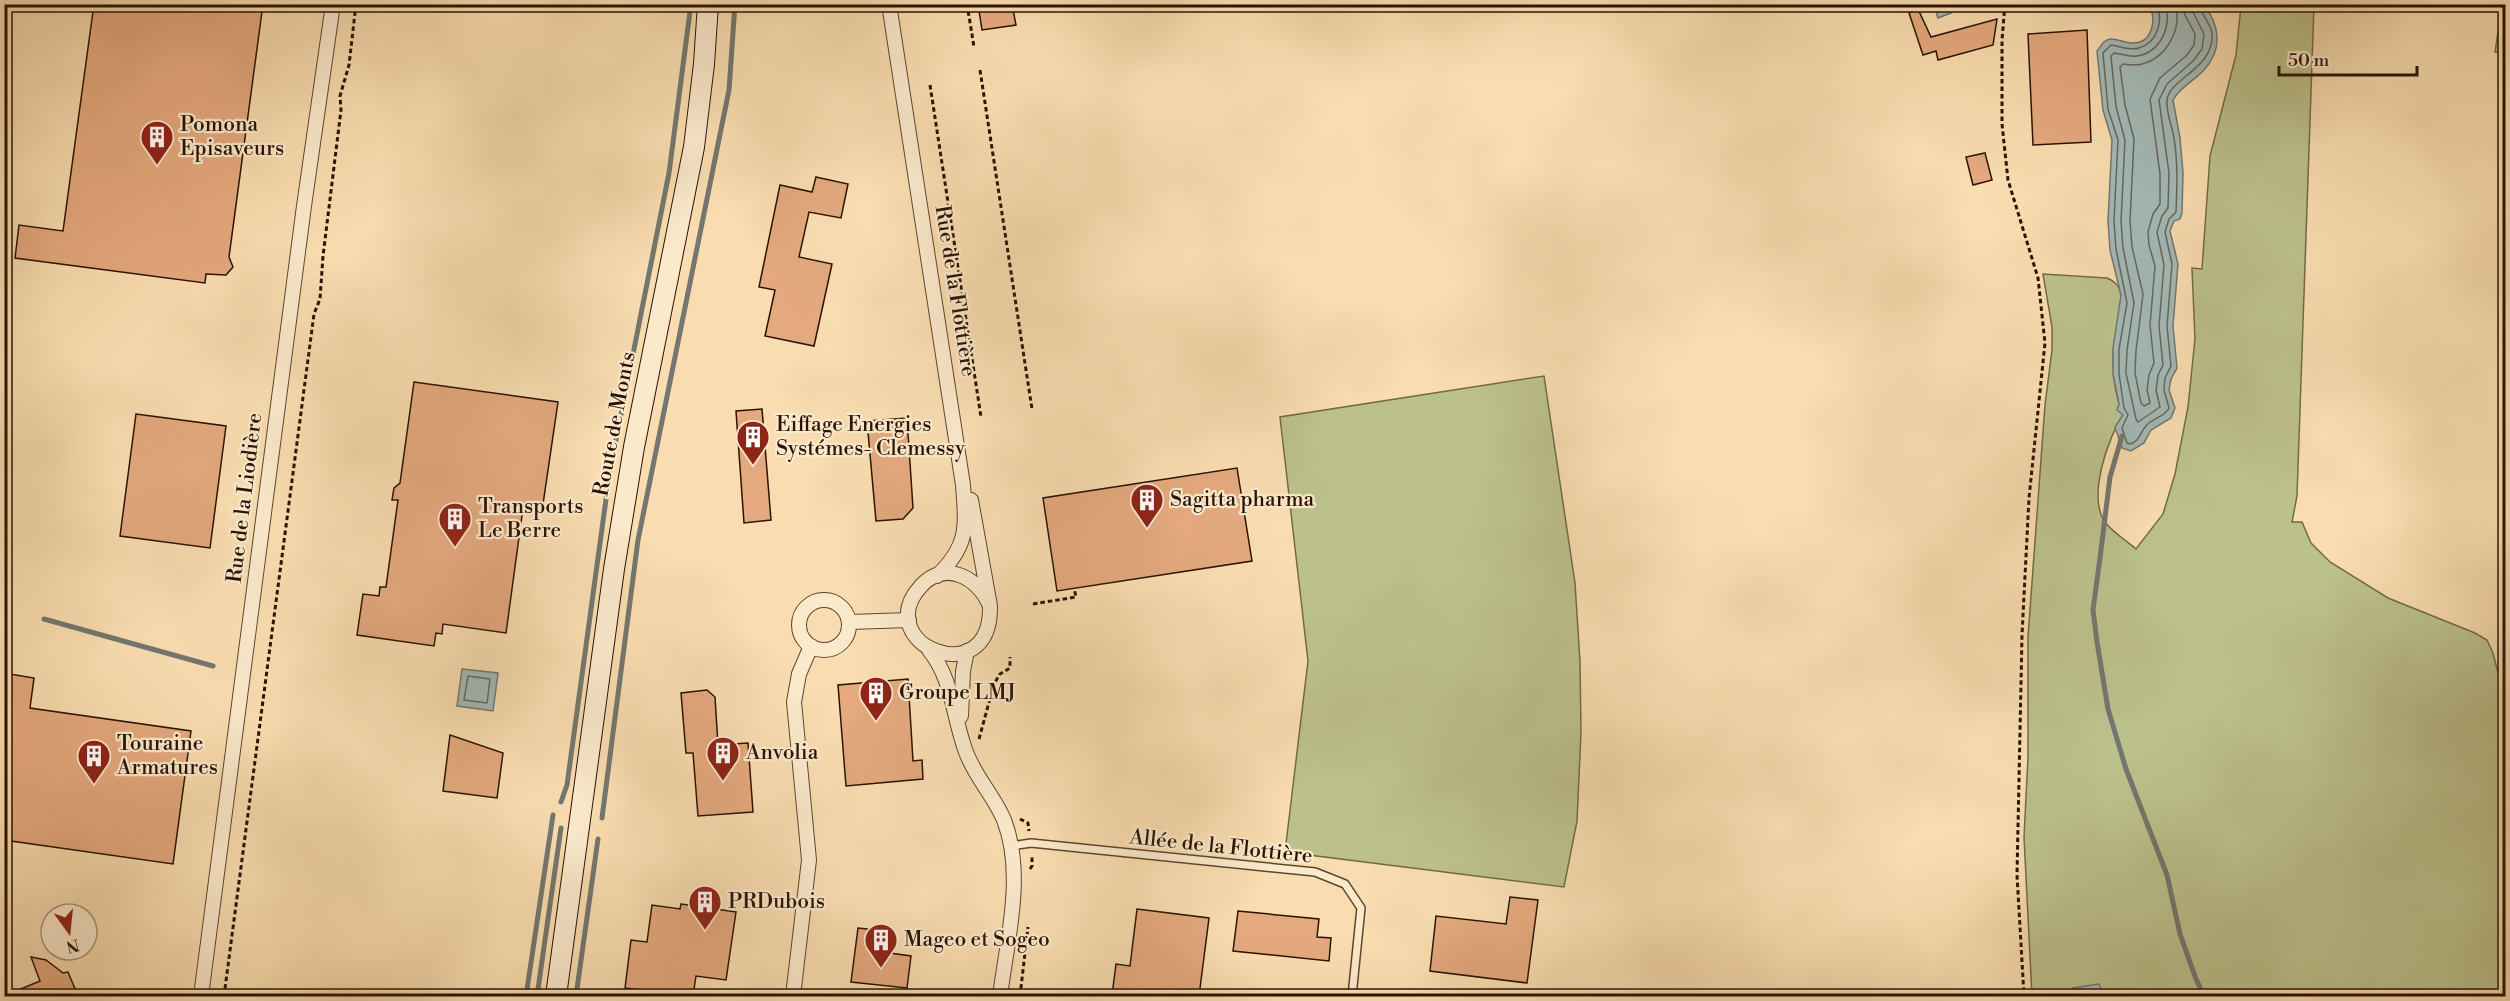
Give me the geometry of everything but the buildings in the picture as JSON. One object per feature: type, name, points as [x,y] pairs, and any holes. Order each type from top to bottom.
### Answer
[{"type":"main road","name":"Route de Monts","points":[[556,996],[614,568],[634,447],[694,147],[704,64],[708,4]]},
{"type":"street","name":"Rue de la Liodière","points":[[201,996],[304,206],[333,4]]},
{"type":"street","name":"Rue de la Flottière","points":[[889,4],[963,485],[965,516],[962,540],[952,559],[937,576]]},
{"type":"street","points":[[929,650],[953,655],[967,651],[978,644],[986,633],[990,620],[990,606],[974,511],[963,485]]},
{"type":"street","points":[[990,606],[985,594],[976,583],[964,576],[951,573],[924,582],[915,593],[910,606],[909,620],[916,637],[929,650],[944,673],[966,754],[1002,816],[1011,846],[1013,884],[1000,996]]},
{"type":"street","points":[[822,600],[836,602],[848,614],[850,622],[846,638],[834,648],[826,650],[811,646],[805,641],[799,625],[804,609],[811,603],[822,600]]},
{"type":"street","points":[[850,622],[909,620]]},
{"type":"street","points":[[794,996],[809,860],[794,702],[799,674],[811,646]]},
{"type":"street","points":[[966,754],[961,716],[963,671],[967,651]]},
{"type":"lane","name":"Allée de la Flottière","points":[[1011,846],[1031,843],[1315,872],[1345,884],[1361,908],[1352,996]]},
{"type":"path","points":[[224,996],[281,549],[314,314],[320,299],[341,110],[340,96],[349,65],[356,4]]},
{"type":"path","points":[[967,4],[974,47]]},
{"type":"path","points":[[2005,4],[2002,51],[2004,141],[2008,180],[2038,278],[2045,343],[2029,498],[2022,635],[2017,875],[2024,996]]},
{"type":"path","points":[[980,70],[1032,409]]},
{"type":"path","points":[[930,85],[981,417]]},
{"type":"path","points":[[1033,604],[1076,597],[1074,588]]},
{"type":"green space","points":[[2241,5],[2314,5],[2297,496],[2292,522],[2302,522],[2311,543],[2330,562],[2388,598],[2475,633],[2487,640],[2493,653],[2506,704],[2505,996],[2032,996],[2024,837],[2028,757],[2028,637],[2045,405],[2052,350],[2052,327],[2043,274],[2107,278],[2115,282],[2120,290],[2121,311],[2114,346],[2113,372],[2123,415],[2106,452],[2098,498],[2105,522],[2136,549],[2163,514],[2175,474],[2188,407],[2195,339],[2192,268],[2202,269],[2210,156],[2236,55]]},
{"type":"green space","points":[[2502,5],[2505,5],[2505,53],[2495,52]]},
{"type":"green space","points":[[1544,376],[1575,583],[1580,662],[1581,732],[1577,821],[1564,887],[1285,852],[1308,661],[1280,417]]},
{"type":"water","points":[[1934,5],[1949,5],[1951,13],[1938,18]]},
{"type":"water","points":[[2149,5],[2204,5],[2216,29],[2217,46],[2204,70],[2179,91],[2173,100],[2183,173],[2182,213],[2180,219],[2174,221],[2170,231],[2178,264],[2173,326],[2177,368],[2171,379],[2169,390],[2175,408],[2171,418],[2151,430],[2144,443],[2131,451],[2122,448],[2115,427],[2123,415],[2117,410],[2119,404],[2113,374],[2113,348],[2121,295],[2110,250],[2108,221],[2112,140],[2103,110],[2097,51],[2109,39],[2135,43],[2146,38],[2153,22]]},
{"type":"water","points":[[462,669],[498,673],[493,711],[457,706]]},
{"type":"water","points":[[2099,984],[2104,996],[2074,996],[2073,988]]},
{"type":"waterway","points":[[561,802],[567,785],[610,470],[669,173],[691,4]]},
{"type":"waterway","points":[[602,818],[638,540],[729,90],[735,4]]},
{"type":"waterway","points":[[2503,50],[2506,31]]},
{"type":"waterway","points":[[2122,436],[2110,477],[2093,610],[2097,642],[2108,709],[2126,769],[2167,875],[2180,934],[2204,996]]},
{"type":"waterway","points":[[44,619],[213,666]]},
{"type":"waterway","points":[[526,996],[553,815]]},
{"type":"waterway","points":[[537,996],[561,828]]},
{"type":"waterway","points":[[576,996],[598,839]]},
{"type":"place","name":"Pomona Episaveurs","points":[[157,166]]},
{"type":"place","name":"Eiffage Energies Systémes- Clemessy","points":[[753,466]]},
{"type":"place","name":"Sagitta pharma","points":[[1147,529]]},
{"type":"place","name":"Transports Le Berre","points":[[455,548]]},
{"type":"place","name":"Groupe LMJ","points":[[876,722]]},
{"type":"place","name":"Anvolia","points":[[723,782]]},
{"type":"place","name":"Touraine Armatures","points":[[94,785]]},
{"type":"place","name":"PRDubois","points":[[705,931]]},
{"type":"place","name":"Mageo et Sogeo","points":[[881,969]]}]
